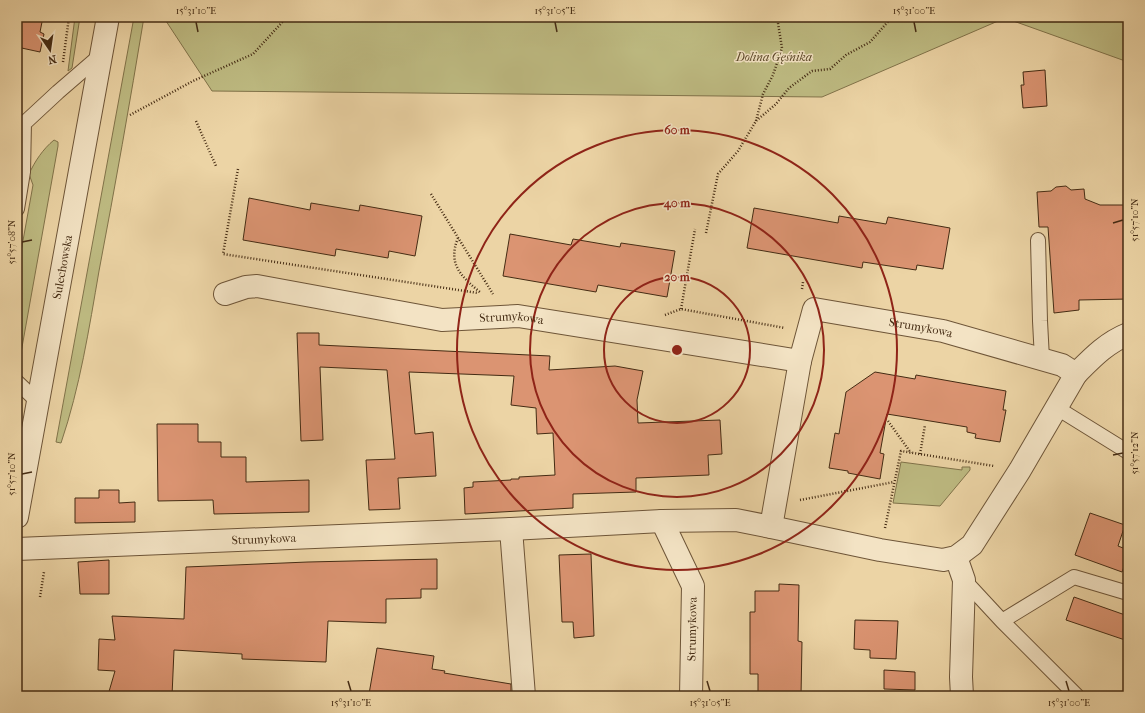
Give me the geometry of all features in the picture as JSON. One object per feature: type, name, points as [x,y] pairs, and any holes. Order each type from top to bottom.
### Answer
[{"type":"street","name":"Sulechowska","points":[[17,517],[108,17]]},
{"type":"street","name":"Strumykowa","points":[[225,294],[246,286],[257,286],[442,320],[518,316],[800,361]]},
{"type":"street","name":"Strumykowa","points":[[771,527],[800,361],[814,309],[943,331],[1062,365],[1076,374]]},
{"type":"street","name":"Strumykowa","points":[[17,549],[511,529],[662,521],[736,520],[880,550],[942,560],[956,557],[972,546],[1020,470],[1076,374],[1096,354],[1113,341],[1128,334]]},
{"type":"street","name":"Strumykowa","points":[[662,521],[693,586],[691,696]]},
{"type":"street","points":[[511,529],[524,696]]},
{"type":"street","points":[[956,557],[964,580],[961,676],[962,696]]},
{"type":"lane","points":[[17,209],[23,172],[21,126],[102,54]]},
{"type":"lane","points":[[1038,240],[1042,360]]},
{"type":"lane","points":[[17,382],[38,402]]},
{"type":"lane","points":[[1057,408],[1128,452]]},
{"type":"lane","points":[[1002,621],[1074,577],[1128,593]]},
{"type":"lane","points":[[964,580],[1002,621],[1077,696]]},
{"type":"path","points":[[58,92],[69,17]]},
{"type":"path","points":[[130,115],[193,81],[253,54],[287,17]]},
{"type":"path","points":[[756,122],[763,94],[773,75],[782,48],[777,17]]},
{"type":"path","points":[[706,233],[718,174],[738,151],[756,122],[776,104],[789,88],[812,71],[830,69],[846,55],[870,42],[892,17]]},
{"type":"path","points":[[196,120],[215,166]]},
{"type":"path","points":[[238,169],[223,254],[486,294]]},
{"type":"path","points":[[431,194],[493,295],[490,295]]},
{"type":"path","points":[[681,309],[695,229]]},
{"type":"path","points":[[458,238],[455,245],[456,268],[464,279],[481,293]]},
{"type":"path","points":[[800,296],[803,282]]},
{"type":"path","points":[[659,317],[681,309],[787,329]]},
{"type":"path","points":[[888,421],[910,453]]},
{"type":"path","points":[[920,454],[925,425]]},
{"type":"path","points":[[880,550],[901,451],[1020,470]]},
{"type":"path","points":[[775,504],[894,482]]},
{"type":"path","points":[[40,597],[45,570]]},
{"type":"green space","points":[[75,17],[80,17],[72,68],[68,71]]},
{"type":"green space","points":[[134,17],[144,17],[117,176],[74,401],[61,443],[56,442]]},
{"type":"green space","name":"Dolina Gęśnika","points":[[167,17],[1128,17],[1128,62],[1005,18],[822,97],[212,91],[166,21]]},
{"type":"green space","points":[[54,140],[58,142],[58,146],[19,364],[17,364],[17,274],[33,185],[29,174],[46,147]]},
{"type":"green space","points":[[901,462],[962,470],[962,467],[970,467],[970,470],[940,506],[893,503]]},
{"type":"building","points":[[17,17],[43,17],[40,32],[44,34],[40,52],[17,47]]},
{"type":"building","points":[[1045,70],[1047,106],[1023,108],[1021,85],[1024,85],[1023,72]]},
{"type":"building","points":[[1066,186],[1071,190],[1084,189],[1085,199],[1100,205],[1128,205],[1128,299],[1079,300],[1079,310],[1054,313],[1048,227],[1039,227],[1037,192],[1051,191],[1056,187]]},
{"type":"building","points":[[249,198],[310,210],[311,203],[359,211],[360,205],[422,216],[415,256],[389,251],[388,258],[336,249],[335,256],[243,240]]},
{"type":"building","points":[[754,208],[838,223],[839,216],[886,224],[888,217],[950,228],[943,269],[917,265],[916,270],[863,262],[862,268],[747,248]]},
{"type":"building","points":[[510,234],[571,245],[573,239],[620,247],[621,243],[675,251],[667,297],[598,285],[596,292],[503,276]]},
{"type":"building","points":[[297,333],[319,333],[319,345],[550,356],[549,370],[615,366],[643,371],[637,400],[638,423],[720,420],[722,454],[708,455],[709,475],[636,478],[636,492],[573,494],[573,508],[465,514],[464,488],[473,487],[473,482],[511,480],[519,479],[519,477],[555,475],[553,433],[537,434],[536,408],[511,405],[514,376],[409,372],[415,434],[433,432],[436,476],[398,478],[400,509],[369,510],[366,460],[395,459],[387,370],[320,367],[323,440],[301,441]]},
{"type":"building","points":[[875,372],[915,379],[916,375],[1006,391],[1003,410],[1006,410],[1000,442],[975,438],[976,434],[967,432],[967,427],[887,414],[880,453],[884,454],[880,479],[829,468],[835,433],[839,434],[846,392]]},
{"type":"building","points":[[157,424],[198,424],[198,442],[221,442],[221,457],[246,457],[246,482],[309,480],[309,512],[214,514],[213,500],[158,501]]},
{"type":"building","points":[[99,490],[119,490],[119,503],[135,502],[135,522],[75,523],[75,498],[99,498]]},
{"type":"building","points":[[1090,513],[1125,525],[1118,546],[1128,550],[1128,556],[1122,572],[1075,555]]},
{"type":"building","points":[[591,554],[594,636],[574,638],[573,622],[562,622],[559,555]]},
{"type":"building","points":[[437,559],[437,589],[421,589],[421,598],[386,599],[386,623],[328,621],[326,662],[242,659],[242,654],[174,650],[172,696],[108,695],[115,671],[98,670],[99,639],[115,640],[112,616],[184,619],[186,567]]},
{"type":"building","points":[[109,560],[109,594],[80,594],[78,562]]},
{"type":"building","points":[[779,584],[799,585],[798,641],[802,642],[801,696],[758,696],[758,674],[750,674],[750,612],[755,612],[755,591],[779,591]]},
{"type":"building","points":[[1074,597],[1128,616],[1128,641],[1066,620]]},
{"type":"building","points":[[855,620],[898,621],[896,659],[870,658],[870,650],[854,649]]},
{"type":"building","points":[[377,648],[434,656],[432,669],[445,671],[444,673],[511,684],[511,696],[379,696],[369,694]]},
{"type":"building","points":[[884,670],[915,672],[915,690],[884,689]]}]
